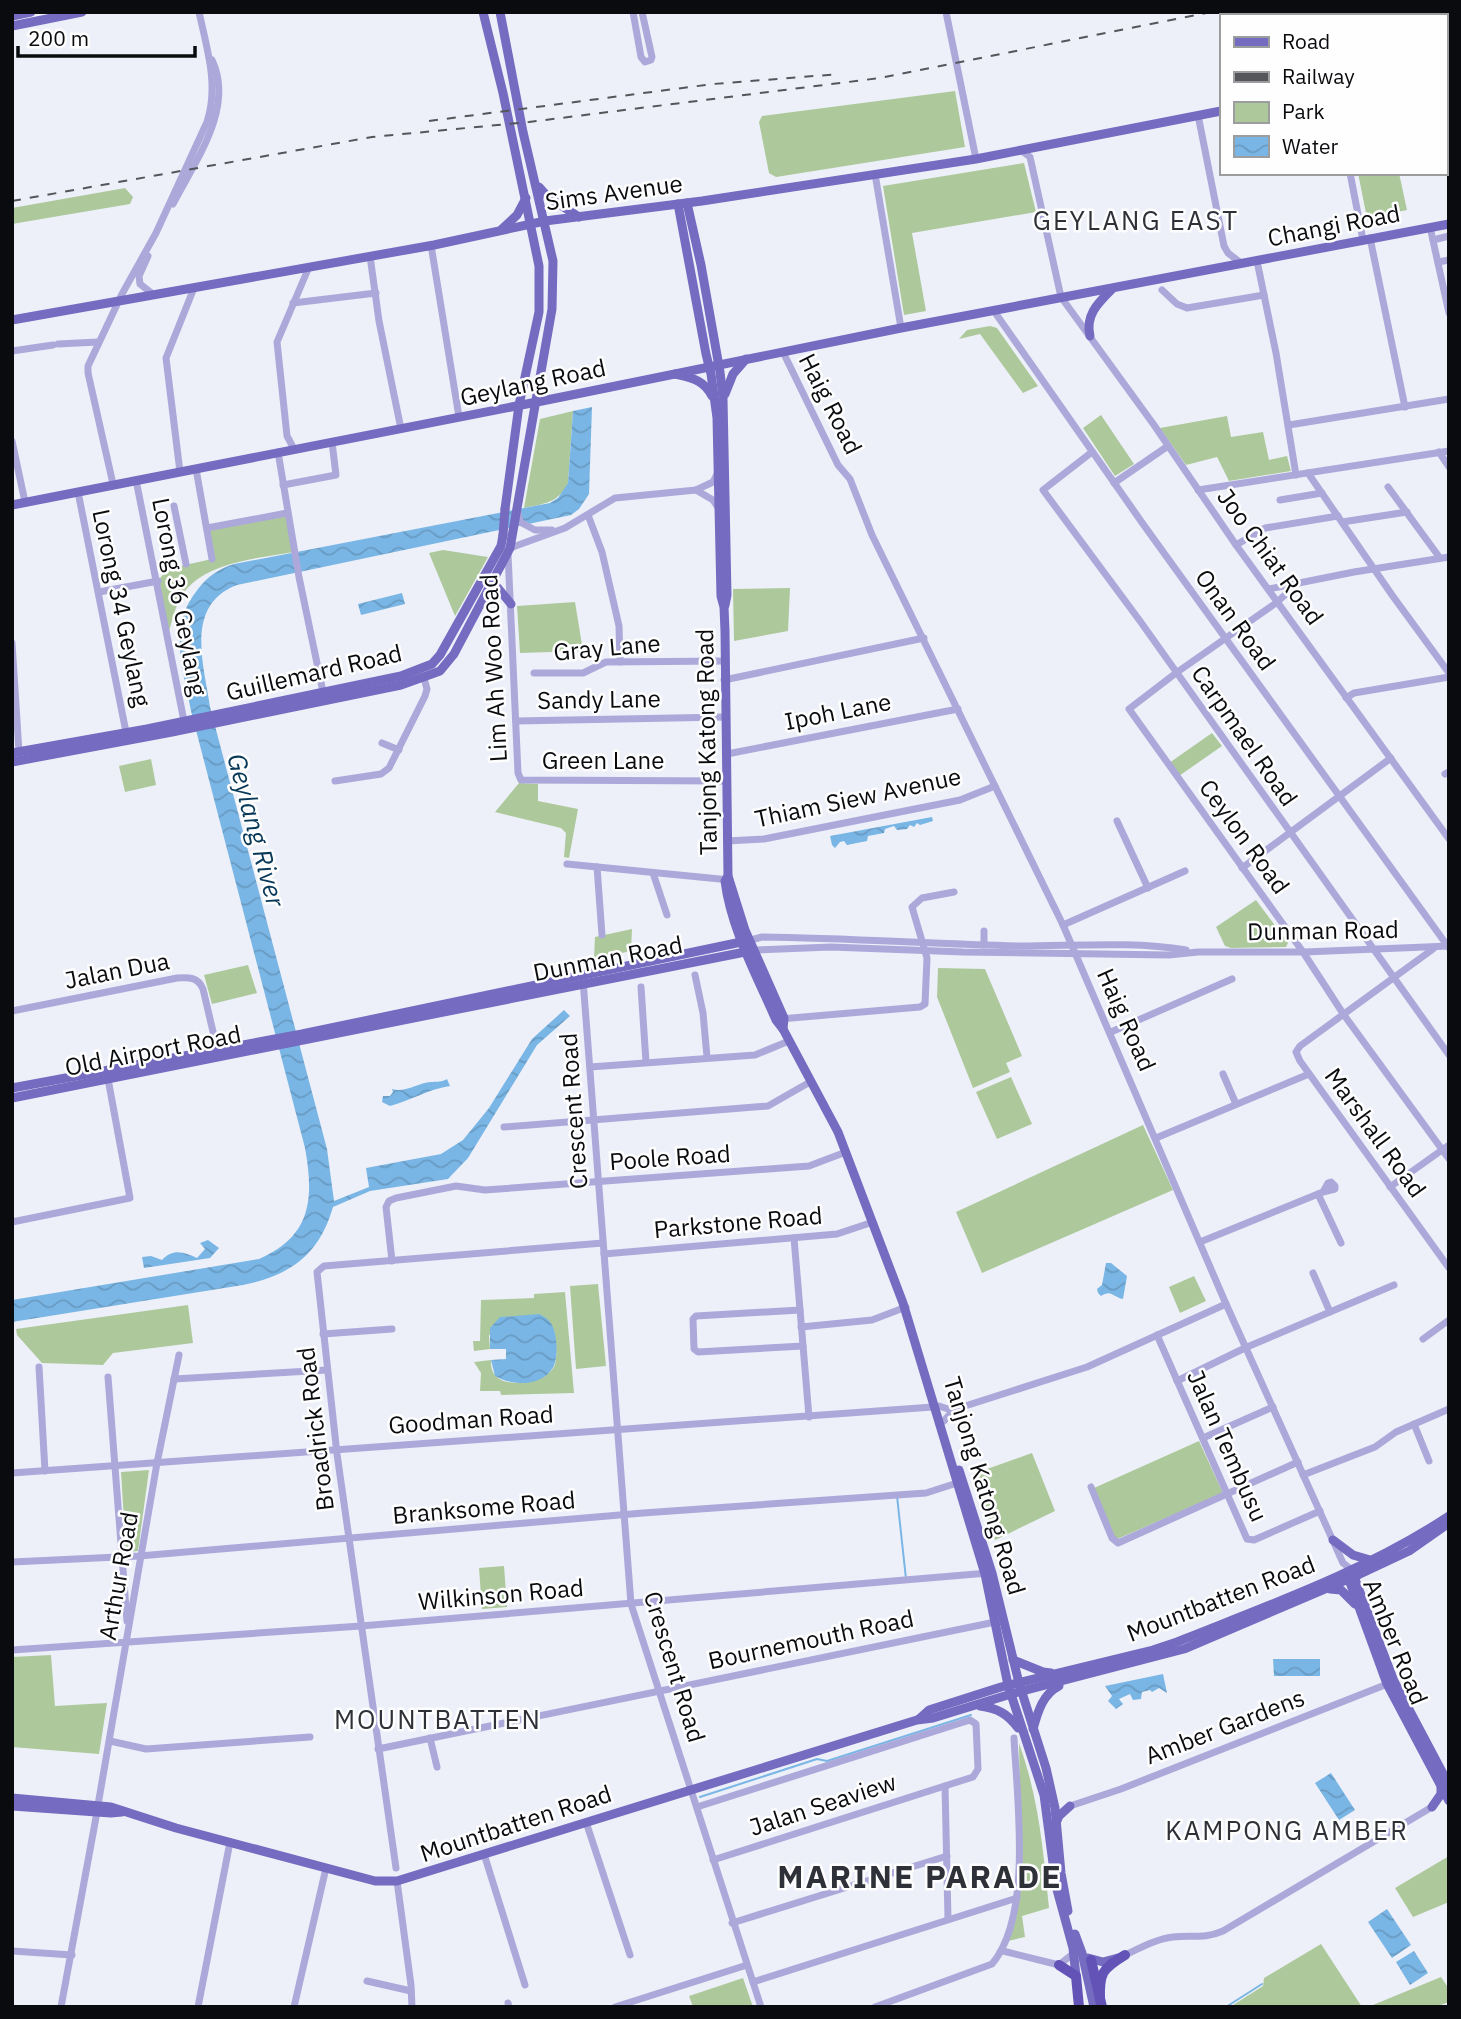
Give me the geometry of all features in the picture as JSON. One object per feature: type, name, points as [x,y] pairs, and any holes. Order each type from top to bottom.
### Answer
[{"type":"highway","points":[[1099,2005],[1101,1975],[1104,1969],[1125,1955]]},
{"type":"highway","points":[[1091,1960],[1099,2005]]},
{"type":"highway","points":[[1059,1965],[1076,1976],[1079,2007]]},
{"type":"main road","points":[[12,16],[31,12]]},
{"type":"main road","points":[[12,26],[82,12]]},
{"type":"main road","name":"Guillemard Road","points":[[217,718],[401,676],[432,663],[447,644],[501,546],[519,405],[540,312],[539,266],[483,12]]},
{"type":"main road","name":"Guillemard Road","points":[[12,762],[185,724],[424,678],[440,671],[454,654],[509,551],[552,299],[553,261],[523,132],[500,12]]},
{"type":"main road","name":"Sims Avenue","points":[[12,320],[431,245],[545,221],[976,159],[1220,111]]},
{"type":"main road","points":[[536,184],[548,197],[579,217]]},
{"type":"main road","points":[[495,233],[509,225],[526,198]]},
{"type":"main road","name":"Tanjong Katong Road","points":[[682,203],[719,400],[727,595],[724,607],[724,680],[728,903],[783,1029],[846,1152],[904,1306],[957,1483],[989,1573]]},
{"type":"main road","name":"Changi Road","points":[[1061,297],[1449,224]]},
{"type":"main road","points":[[1090,337],[1090,314],[1113,288]]},
{"type":"main road","name":"Geylang Road","points":[[12,505],[1061,297]]},
{"type":"main road","points":[[674,373],[705,384],[719,400],[733,374],[747,359]]},
{"type":"main road","name":"Tanjong Katong Road","points":[[719,400],[721,596],[724,607]]},
{"type":"main road","points":[[492,584],[511,604]]},
{"type":"main road","name":"Guillemard Road","points":[[15,752],[185,724]]},
{"type":"main road","name":"Dunman Road","points":[[302,1037],[749,946]]},
{"type":"main road","name":"Old Airport Road","points":[[12,1098],[302,1037]]},
{"type":"main road","name":"Old Airport Road","points":[[12,1088],[219,1054]]},
{"type":"main road","name":"Tanjong Katong Road","points":[[936,1407],[944,1421],[989,1573],[1015,1688]]},
{"type":"main road","name":"Mountbatten Road","points":[[917,1720],[929,1710],[1015,1688],[1067,1681],[1184,1649],[1324,1589],[1449,1516]]},
{"type":"main road","name":"Mountbatten Road","points":[[12,1798],[124,1812],[375,1881],[397,1881],[691,1788],[917,1720],[973,1706],[1058,1673],[1177,1642],[1349,1572],[1409,1551],[1449,1524]]},
{"type":"main road","points":[[1333,1540],[1353,1555],[1370,1560]]},
{"type":"main road","name":"Amber Road","points":[[1349,1572],[1358,1607],[1390,1682],[1445,1785],[1449,1803]]},
{"type":"main road","name":"Amber Road","points":[[1349,1572],[1390,1682]]},
{"type":"main road","points":[[1324,1589],[1341,1590],[1358,1607]]},
{"type":"main road","name":"Tanjong Katong Road","points":[[1000,1621],[1013,1660],[1015,1688]]},
{"type":"main road","points":[[1013,1660],[1043,1672],[1058,1673]]},
{"type":"main road","points":[[1033,1730],[1047,1694],[1067,1681]]},
{"type":"main road","points":[[1015,1688],[1033,1730],[1052,1799],[1061,1872],[1078,1953],[1076,1976]]},
{"type":"main road","points":[[1015,1688],[1019,1736]]},
{"type":"main road","points":[[973,1706],[993,1708],[1011,1718],[1044,1795],[1056,1886],[1090,1988],[1099,2005]]},
{"type":"main road","points":[[1433,1807],[1445,1785]]},
{"type":"main road","points":[[1052,1799],[1070,1806],[1059,1816],[1056,1824]]},
{"type":"main road","points":[[1433,1807],[1449,1803]]},
{"type":"main road","name":"Mountbatten Road","points":[[12,1806],[98,1809]]},
{"type":"main road","points":[[1078,1953],[1091,1960],[1103,1962],[1125,1955]]},
{"type":"street","points":[[113,484],[88,373],[98,342],[156,233],[207,122],[213,95],[199,12]]},
{"type":"street","points":[[633,12],[641,60],[645,62],[652,57],[642,12]]},
{"type":"street","points":[[946,12],[976,159]]},
{"type":"street","points":[[155,295],[140,284],[139,276],[202,148],[220,100],[219,76],[207,50]]},
{"type":"street","points":[[1198,116],[1224,246],[1228,253],[1241,263]]},
{"type":"street","points":[[1022,151],[1030,157],[1061,297]]},
{"type":"street","points":[[875,174],[901,328]]},
{"type":"street","points":[[1350,175],[1381,290],[1405,407]]},
{"type":"street","points":[[1430,227],[1449,313]]},
{"type":"street","points":[[1433,240],[1449,236]]},
{"type":"street","points":[[431,245],[459,417]]},
{"type":"street","points":[[370,256],[379,321],[401,429]]},
{"type":"street","points":[[1437,262],[1449,260]]},
{"type":"street","points":[[1257,261],[1296,475]]},
{"type":"street","points":[[294,449],[287,436],[276,352],[278,339],[309,267]]},
{"type":"street","points":[[180,472],[166,358],[194,288]]},
{"type":"street","points":[[1163,290],[1177,304],[1187,308],[1264,295]]},
{"type":"street","points":[[293,303],[376,293]]},
{"type":"street","name":"Joo Chiat Road","points":[[1061,297],[1449,839]]},
{"type":"street","name":"Onan Road","points":[[994,311],[1226,640],[1448,947]]},
{"type":"street","points":[[12,351],[55,344],[98,342]]},
{"type":"street","name":"Haig Road","points":[[783,352],[1063,925],[1226,1304],[1349,1572]]},
{"type":"street","points":[[1289,425],[1449,399]]},
{"type":"street","points":[[12,441],[25,502]]},
{"type":"street","points":[[283,485],[336,475],[332,442]]},
{"type":"street","points":[[1114,483],[1168,446]]},
{"type":"street","points":[[1198,490],[1449,451]]},
{"type":"street","points":[[278,452],[298,574],[323,692]]},
{"type":"street","name":"Carpmael Road","points":[[1092,452],[1043,490],[1449,1055]]},
{"type":"street","points":[[1439,452],[1449,467]]},
{"type":"street","points":[[196,469],[212,559]]},
{"type":"street","points":[[509,551],[565,528],[601,506],[625,496],[696,490],[713,482],[719,469]]},
{"type":"street","points":[[1308,473],[1449,675],[1354,693],[1346,698]]},
{"type":"street","name":"Lorong 36 Geylang","points":[[136,480],[185,724]]},
{"type":"street","points":[[1388,487],[1445,557]]},
{"type":"street","points":[[696,490],[713,500],[719,509]]},
{"type":"street","name":"Lorong 34 Geylang","points":[[78,492],[126,733]]},
{"type":"street","points":[[1280,500],[1322,493]]},
{"type":"street","points":[[518,505],[520,522],[528,528],[565,528]]},
{"type":"street","points":[[174,506],[186,564]]},
{"type":"street","points":[[1236,545],[1265,528],[1407,512]]},
{"type":"street","points":[[207,528],[287,513]]},
{"type":"street","points":[[588,515],[602,552],[619,626],[620,662]]},
{"type":"street","name":"Lim Ah Woo Road","points":[[509,551],[518,773],[521,780]]},
{"type":"street","points":[[1269,589],[1445,557]]},
{"type":"street","points":[[99,592],[158,581]]},
{"type":"street","points":[[1176,673],[1278,602],[1285,592],[1297,584]]},
{"type":"street","points":[[724,680],[924,638]]},
{"type":"street","points":[[12,643],[15,752]]},
{"type":"street","name":"Gray Lane","points":[[534,673],[575,674],[591,670],[603,663],[724,661]]},
{"type":"street","name":"Ceylon Road","points":[[1176,673],[1129,709],[1303,952],[1344,1016],[1446,1147],[1449,1159]]},
{"type":"street","points":[[335,780],[381,774],[389,768],[425,696],[427,689],[424,678]]},
{"type":"street","name":"Ipoh Lane","points":[[727,754],[958,709]]},
{"type":"street","name":"Sandy Lane","points":[[516,721],[726,717]]},
{"type":"street","points":[[382,743],[399,750]]},
{"type":"street","points":[[1242,867],[1391,758]]},
{"type":"street","name":"Green Lane","points":[[521,780],[727,781]]},
{"type":"street","name":"Thiam Siew Avenue","points":[[727,841],[764,839],[960,800],[995,786]]},
{"type":"street","points":[[1117,821],[1148,888]]},
{"type":"street","points":[[567,864],[728,879]]},
{"type":"street","points":[[597,867],[602,935]]},
{"type":"street","points":[[1063,925],[1185,871]]},
{"type":"street","points":[[653,873],[667,915]]},
{"type":"street","points":[[780,1019],[920,1007],[925,1004],[924,946],[912,907],[922,898],[954,892]]},
{"type":"street","points":[[984,931],[984,944]]},
{"type":"street","name":"Dunman Road","points":[[749,946],[1070,944],[1172,948],[1198,952]]},
{"type":"street","name":"Dunman Road","points":[[924,946],[1074,954],[1169,955],[1198,952],[1448,947]]},
{"type":"street","points":[[1344,1016],[1433,948]]},
{"type":"street","points":[[695,975],[703,1013],[707,1057]]},
{"type":"street","name":"Jalan Dua","points":[[12,1011],[177,978],[191,978],[199,982],[203,989],[219,1054]]},
{"type":"street","points":[[1111,1032],[1233,979]]},
{"type":"street","name":"Crescent Road","points":[[583,980],[631,1604],[761,2007]]},
{"type":"street","points":[[641,987],[646,1062]]},
{"type":"street","name":"Marshall Road","points":[[1344,1016],[1300,1046],[1296,1052],[1309,1074],[1449,1268]]},
{"type":"street","points":[[590,1067],[755,1055],[789,1041]]},
{"type":"street","points":[[1223,1074],[1236,1104]]},
{"type":"street","points":[[1156,1138],[1309,1074]]},
{"type":"street","points":[[12,1222],[130,1198],[108,1079]]},
{"type":"street","points":[[504,1127],[768,1105],[810,1082]]},
{"type":"street","points":[[1390,1187],[1446,1147]]},
{"type":"street","name":"Poole Road","points":[[392,1261],[386,1207],[392,1200],[456,1186],[485,1190],[809,1166],[846,1152]]},
{"type":"street","points":[[1200,1242],[1320,1193],[1341,1243]]},
{"type":"street","name":"Parkstone Road","points":[[604,1254],[843,1233],[873,1222]]},
{"type":"street","points":[[794,1238],[809,1417]]},
{"type":"street","points":[[392,1261],[603,1243]]},
{"type":"street","name":"Broadrick Road","points":[[392,1261],[324,1266],[318,1270],[317,1277],[348,1539],[396,1868]]},
{"type":"street","points":[[1312,1273],[1330,1311]]},
{"type":"street","points":[[1177,1381],[1247,1347],[1394,1285]]},
{"type":"street","points":[[944,1421],[962,1407],[1087,1367],[1226,1304]]},
{"type":"street","points":[[802,1327],[872,1320],[904,1306]]},
{"type":"street","points":[[800,1310],[696,1316],[693,1319],[694,1349],[698,1352],[803,1346]]},
{"type":"street","points":[[1423,1339],[1449,1320]]},
{"type":"street","points":[[323,1334],[392,1328]]},
{"type":"street","name":"Jalan Tembusu","points":[[1157,1335],[1246,1537],[1249,1540],[1320,1511]]},
{"type":"street","name":"Arthur Road","points":[[61,2007],[157,1463],[179,1355]]},
{"type":"street","points":[[38,1367],[45,1471]]},
{"type":"street","points":[[174,1379],[327,1370]]},
{"type":"street","points":[[108,1377],[128,1630]]},
{"type":"street","name":"Goodman Road","points":[[12,1473],[962,1407]]},
{"type":"street","points":[[1203,1438],[1273,1407]]},
{"type":"street","points":[[1303,1475],[1375,1447],[1396,1432],[1449,1409]]},
{"type":"street","points":[[1414,1424],[1429,1461]]},
{"type":"street","points":[[1091,1487],[1112,1538],[1118,1542],[1298,1462]]},
{"type":"street","name":"Branksome Road","points":[[12,1562],[121,1558],[624,1515],[926,1493],[957,1483]]},
{"type":"street","name":"Wilkinson Road","points":[[12,1650],[361,1626],[989,1573]]},
{"type":"street","name":"Bournemouth Road","points":[[378,1749],[1000,1621]]},
{"type":"street","name":"Amber Gardens","points":[[1070,1806],[1390,1682]]},
{"type":"street","name":"Jalan Seaview","points":[[697,1807],[970,1720],[976,1724],[976,1774],[973,1777],[713,1860]]},
{"type":"street","points":[[875,2007],[992,1964],[1003,1951],[1017,1898],[1019,1736]]},
{"type":"street","points":[[110,1741],[146,1749],[310,1737]]},
{"type":"street","points":[[430,1738],[437,1768]]},
{"type":"street","points":[[945,1786],[948,1919]]},
{"type":"street","points":[[1125,1955],[1170,1937],[1198,1937],[1223,1931],[1433,1807]]},
{"type":"street","points":[[586,1822],[630,1955]]},
{"type":"street","points":[[198,2007],[230,1842]]},
{"type":"street","points":[[484,1854],[525,1985]]},
{"type":"street","points":[[732,1923],[947,1856]]},
{"type":"street","points":[[294,2007],[326,1868]]},
{"type":"street","points":[[397,1881],[412,2007]]},
{"type":"street","points":[[753,1982],[1017,1898]]},
{"type":"street","points":[[12,1951],[72,1955]]},
{"type":"street","points":[[1003,1951],[1059,1965],[1078,1953]]},
{"type":"street","points":[[615,2007],[747,1965]]},
{"type":"street","points":[[367,1981],[411,1991]]},
{"type":"green space","points":[[955,91],[965,147],[776,177],[769,173],[759,122],[762,116]]},
{"type":"green space","points":[[1024,163],[1036,212],[912,233],[926,311],[904,315],[883,186]]},
{"type":"green space","points":[[1358,175],[1399,175],[1407,210],[1367,218]]},
{"type":"green space","points":[[125,188],[133,197],[130,204],[12,224],[12,208]]},
{"type":"green space","points":[[990,326],[997,328],[1038,386],[1023,393],[980,334],[959,339],[967,330]]},
{"type":"green space","points":[[573,411],[568,483],[555,499],[524,508],[540,419]]},
{"type":"green space","points":[[1101,415],[1134,464],[1115,476],[1083,428]]},
{"type":"green space","points":[[1227,416],[1231,437],[1263,432],[1269,460],[1287,456],[1291,471],[1229,481],[1217,457],[1186,465],[1160,428]]},
{"type":"green space","points":[[287,513],[294,552],[249,559],[204,575],[192,583],[183,594],[168,635],[158,581],[167,569],[212,559],[207,528]]},
{"type":"green space","points":[[443,550],[488,557],[455,616],[429,553]]},
{"type":"green space","points":[[790,588],[788,631],[734,641],[733,589]]},
{"type":"green space","points":[[575,602],[583,651],[520,653],[517,606]]},
{"type":"green space","points":[[1212,733],[1222,746],[1179,776],[1169,763]]},
{"type":"green space","points":[[151,759],[156,785],[125,792],[119,766]]},
{"type":"green space","points":[[519,783],[538,784],[538,801],[578,809],[569,858],[564,857],[566,833],[561,828],[495,812]]},
{"type":"green space","points":[[1256,900],[1288,943],[1286,947],[1225,946],[1216,927]]},
{"type":"green space","points":[[632,929],[631,951],[594,959],[595,937]]},
{"type":"green space","points":[[248,965],[257,993],[212,1004],[204,975]]},
{"type":"green space","points":[[938,968],[985,969],[1022,1056],[1006,1063],[1010,1072],[973,1088],[937,997]]},
{"type":"green space","points":[[1011,1077],[1032,1124],[997,1139],[976,1092]]},
{"type":"green space","points":[[1143,1125],[1173,1190],[982,1273],[956,1212]]},
{"type":"green space","points":[[1194,1276],[1206,1301],[1180,1313],[1169,1287]]},
{"type":"green space","points":[[598,1284],[606,1366],[576,1369],[570,1286]]},
{"type":"green space","points":[[565,1292],[574,1393],[501,1395],[500,1391],[480,1391],[481,1373],[474,1362],[491,1360],[492,1370],[498,1378],[515,1383],[544,1376],[555,1364],[556,1355],[554,1330],[489,1335],[490,1349],[474,1351],[473,1341],[480,1341],[481,1300],[534,1298],[534,1294]]},
{"type":"green space","points":[[188,1305],[193,1343],[113,1353],[103,1365],[42,1363],[17,1335],[16,1329]]},
{"type":"green space","points":[[1199,1441],[1223,1493],[1115,1540],[1094,1488]]},
{"type":"green space","points":[[1032,1453],[1055,1511],[995,1540],[973,1474]]},
{"type":"green space","points":[[149,1470],[138,1551],[126,1552],[121,1472]]},
{"type":"green space","points":[[504,1566],[507,1607],[482,1609],[479,1568]]},
{"type":"green space","points":[[51,1655],[55,1706],[107,1703],[99,1754],[12,1747],[12,1657]]},
{"type":"green space","points":[[1019,1743],[1036,1804],[1049,1908],[1022,1916],[1025,1937],[1008,1941],[1021,1886]]},
{"type":"green space","points":[[1449,1856],[1449,1902],[1413,1917],[1395,1888]]},
{"type":"green space","points":[[1321,1944],[1362,2007],[1230,2007],[1263,1986],[1264,1978]]},
{"type":"green space","points":[[1441,1977],[1449,1989],[1449,2002],[1435,2007],[1368,2007]]},
{"type":"green space","points":[[743,1978],[753,2007],[693,2007],[689,1996]]},
{"type":"water","name":"Geylang River","points":[[592,407],[589,494],[579,509],[571,515],[237,585],[220,594],[210,607],[201,638],[210,707],[327,1149],[334,1201],[369,1187],[366,1168],[441,1154],[463,1140],[489,1108],[532,1039],[564,1010],[570,1016],[537,1045],[468,1158],[448,1179],[370,1191],[333,1207],[320,1238],[301,1260],[289,1269],[243,1285],[12,1322],[12,1300],[259,1259],[277,1250],[290,1239],[305,1214],[309,1183],[305,1148],[184,679],[180,633],[188,603],[210,577],[234,564],[550,503],[558,498],[568,483],[573,411]]},
{"type":"water","points":[[402,593],[405,604],[361,615],[358,604]]},
{"type":"water","points":[[932,817],[933,821],[920,825],[917,823],[914,827],[910,825],[907,829],[897,830],[894,826],[885,829],[884,833],[868,836],[867,841],[847,845],[844,841],[835,848],[832,845],[830,836]]},
{"type":"water","points":[[447,1079],[450,1086],[390,1106],[382,1102],[383,1096],[390,1096],[392,1089],[402,1090]]},
{"type":"water","points":[[208,1240],[219,1248],[210,1258],[144,1268],[142,1257],[151,1256],[162,1260],[179,1252],[197,1258],[205,1249],[200,1243]]},
{"type":"water","points":[[1106,1263],[1111,1263],[1127,1276],[1123,1299],[1110,1293],[1101,1296],[1098,1293]]},
{"type":"water","points":[[539,1314],[550,1321],[554,1329],[556,1353],[552,1369],[540,1379],[525,1383],[509,1382],[495,1376],[491,1360],[506,1359],[506,1349],[490,1349],[490,1328],[500,1317]]},
{"type":"water","points":[[1273,1659],[1320,1659],[1320,1676],[1274,1676]]},
{"type":"water","points":[[1163,1674],[1167,1693],[1159,1688],[1152,1692],[1142,1692],[1141,1699],[1133,1700],[1130,1694],[1119,1699],[1123,1704],[1116,1709],[1108,1701],[1112,1696],[1105,1686]]},
{"type":"water","points":[[1331,1773],[1355,1810],[1339,1820],[1315,1783]]},
{"type":"water","points":[[1387,1909],[1411,1945],[1392,1958],[1368,1922]]},
{"type":"water","points":[[1414,1951],[1428,1973],[1410,1985],[1396,1962]]},
{"type":"waterway","points":[[897,1496],[906,1579]]},
{"type":"waterway","points":[[700,1797],[817,1759],[827,1761],[971,1715]]},
{"type":"waterway","points":[[1226,2007],[1262,1984]]},
{"type":"railway","points":[[12,201],[372,137],[529,122],[880,78],[1211,12]]},
{"type":"railway","points":[[429,121],[713,84],[840,74]]},
{"type":"district","name":"GEYLANG EAST","points":[[1136,221]]},
{"type":"district","name":"MOUNTBATTEN","points":[[438,1720]]},
{"type":"district","name":"KAMPONG AMBER","points":[[1287,1831]]},
{"type":"district","name":"MARINE PARADE","points":[[920,1877]]}]
